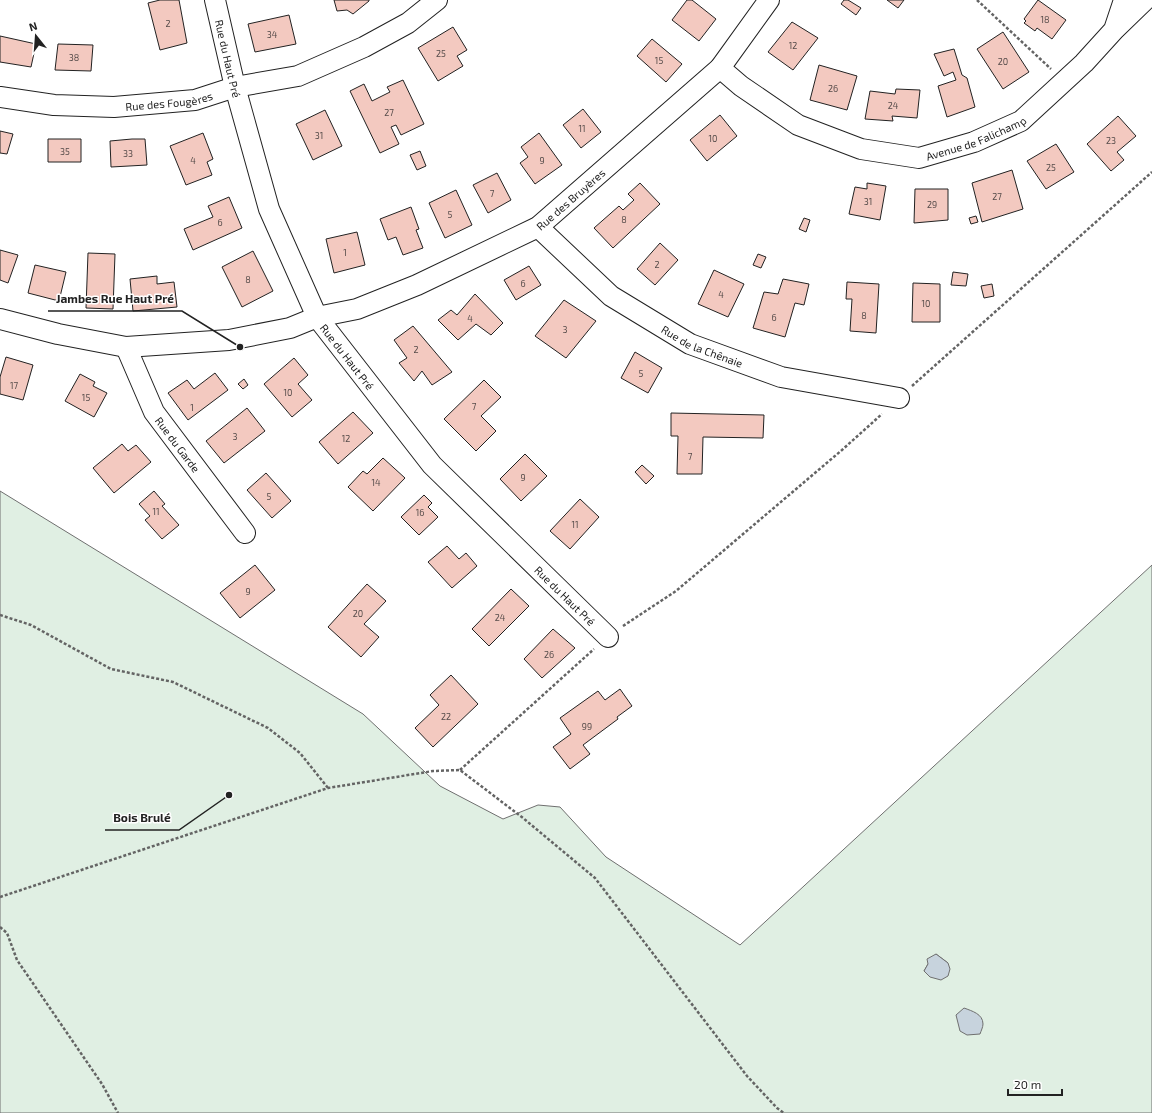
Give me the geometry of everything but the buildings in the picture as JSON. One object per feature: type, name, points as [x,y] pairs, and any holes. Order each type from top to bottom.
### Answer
[{"type":"street","name":"Rue du Haut Pré","points":[[215,0],[234,87],[269,209],[317,317],[432,465],[608,637]]},
{"type":"street","name":"Rue des Fougères","points":[[0,97],[54,105],[114,107],[195,100],[234,87],[298,76],[364,47],[408,23],[437,0]]},
{"type":"street","name":"Rue des Bruyères","points":[[317,317],[357,309],[417,285],[538,227],[720,68],[769,0]]},
{"type":"street","name":"Avenue de Falichamp","points":[[720,68],[741,86],[798,124],[861,149],[919,158],[974,142],[1021,122],[1084,63],[1114,30],[1124,0]]},
{"type":"street","points":[[1114,30],[1145,0]]},
{"type":"street","name":"Rue de la Chênaie","points":[[538,227],[612,296],[690,344],[781,378],[899,398]]},
{"type":"street","points":[[0,318],[58,334],[126,347],[229,340],[290,328],[317,317]]},
{"type":"street","name":"Rue du Garde","points":[[126,347],[154,412],[245,532]]},
{"type":"path","points":[[977,0],[1064,81]]},
{"type":"path","points":[[0,615],[31,625],[111,669],[173,682],[268,728],[300,753],[328,788]]},
{"type":"path","points":[[460,770],[608,637]]},
{"type":"path","points":[[0,897],[328,788],[433,771],[460,770],[523,818],[595,878],[747,1076],[777,1108],[784,1113]]},
{"type":"path","points":[[0,927],[7,933],[17,960],[102,1084],[118,1113]]},
{"type":"green space","points":[[0,491],[363,714],[440,786],[503,819],[538,805],[560,807],[606,857],[740,945],[1152,565],[1152,1113],[0,1113]],"holes":[[[936,954],[948,963],[924,971]]]},
{"type":"shaded area","points":[[936,954],[948,963],[950,969],[948,976],[941,980],[930,977],[924,971],[928,964],[927,959]]},
{"type":"shaded area","points":[[964,1008],[979,1015],[983,1021],[980,1034],[967,1035],[960,1031],[956,1015]]},
{"type":"place","name":"Jambes Rue Haut Pré","points":[[240,347]]},
{"type":"place","name":"Bois Brulé","points":[[229,795]]}]
